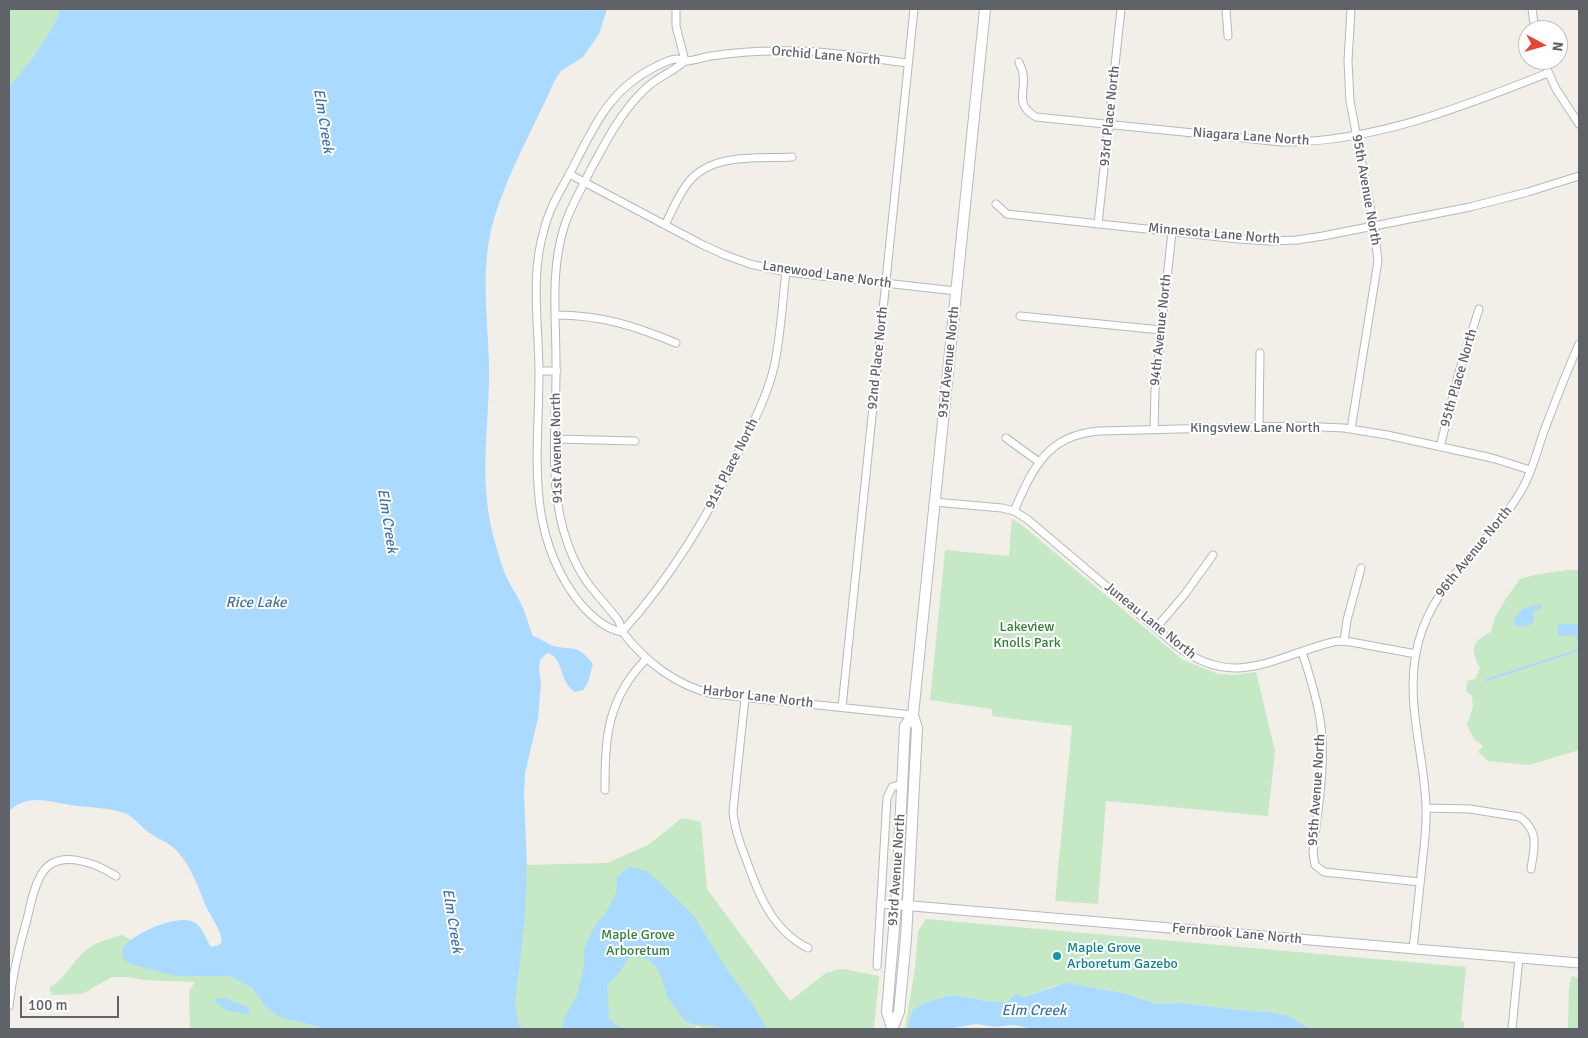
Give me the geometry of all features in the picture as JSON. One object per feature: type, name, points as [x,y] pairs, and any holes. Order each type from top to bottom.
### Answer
[{"type":"main road","name":"93rd Avenue North","points":[[892,1028],[899,1012],[908,906],[917,728],[913,715],[985,9]]},
{"type":"main road","name":"93rd Avenue North","points":[[892,1028],[887,1012],[901,784],[905,726],[913,715]]},
{"type":"street","points":[[676,9],[676,26],[685,61]]},
{"type":"street","name":"92nd Place North","points":[[842,707],[914,9]]},
{"type":"street","name":"93rd Place North","points":[[1098,224],[1121,9]]},
{"type":"street","points":[[1226,9],[1228,36]]},
{"type":"street","name":"95th Avenue North","points":[[1351,9],[1348,81],[1356,135],[1374,227],[1378,261],[1351,429]]},
{"type":"street","name":"Orchid Lane North","points":[[685,61],[719,55],[776,50],[908,63]]},
{"type":"street","name":"91st Avenue North","points":[[675,59],[685,61],[646,87],[617,123],[574,204],[560,241],[555,272],[555,489],[558,510],[565,537],[583,576],[619,622],[622,632],[612,630],[582,606],[570,590],[555,562],[541,518],[537,491],[539,371],[537,262],[547,218],[594,125],[616,94],[633,80],[657,66],[675,59]]},
{"type":"street","name":"Niagara Lane North","points":[[1019,62],[1024,74],[1023,101],[1025,108],[1030,114],[1043,119],[1282,142],[1314,141],[1390,128],[1499,92],[1548,73]]},
{"type":"street","points":[[1547,70],[1556,89],[1579,124]]},
{"type":"street","points":[[665,225],[688,183],[708,166],[720,161],[792,157]]},
{"type":"street","name":"Lanewood Lane North","points":[[569,174],[725,255],[761,267],[786,272],[956,291]]},
{"type":"street","name":"Minnesota Lane North","points":[[996,204],[1008,214],[1269,241],[1306,239],[1470,207],[1579,176]]},
{"type":"street","name":"94th Avenue North","points":[[1154,429],[1155,390],[1172,232]]},
{"type":"street","name":"91st Place North","points":[[622,632],[656,592],[705,516],[719,493],[760,408],[769,386],[774,366],[786,272]]},
{"type":"street","name":"95th Place North","points":[[1440,447],[1459,372],[1479,309]]},
{"type":"street","points":[[556,316],[603,318],[646,331],[676,343]]},
{"type":"street","points":[[1020,316],[1161,330]]},
{"type":"street","name":"96th Avenue North","points":[[1413,949],[1426,808],[1413,700],[1416,654],[1421,632],[1436,599],[1446,584],[1511,507],[1522,490],[1557,395],[1579,344]]},
{"type":"street","points":[[1259,426],[1260,353]]},
{"type":"street","points":[[539,371],[556,372]]},
{"type":"street","name":"Kingsview Lane North","points":[[1014,511],[1028,479],[1038,462],[1057,444],[1082,433],[1099,430],[1259,426],[1351,429],[1504,461],[1530,470]]},
{"type":"street","points":[[1006,438],[1038,462]]},
{"type":"street","points":[[556,439],[635,441]]},
{"type":"street","name":"Juneau Lane North","points":[[934,502],[1002,508],[1014,511],[1027,519],[1195,659],[1209,664],[1223,668],[1241,669],[1255,667],[1329,643],[1344,641],[1416,654]]},
{"type":"street","points":[[1156,628],[1185,594],[1213,555]]},
{"type":"street","points":[[1344,641],[1347,620],[1361,568]]},
{"type":"street","name":"Harbor Lane North","points":[[622,632],[647,658],[670,676],[696,689],[712,694],[913,715]]},
{"type":"street","name":"95th Avenue North","points":[[1302,652],[1318,705],[1321,726],[1322,767],[1312,853],[1313,860],[1319,870],[1324,872],[1420,882]]},
{"type":"street","points":[[605,790],[606,744],[612,713],[626,684],[647,658]]},
{"type":"street","points":[[745,698],[733,811],[734,823],[748,866],[765,906],[790,937],[808,948]]},
{"type":"street","points":[[877,966],[887,798],[892,786],[901,784]]},
{"type":"street","points":[[1426,808],[1470,809],[1520,817],[1527,822],[1535,837],[1532,869]]},
{"type":"street","points":[[9,1006],[16,960],[36,887],[43,872],[56,861],[72,859],[102,867],[116,876]]},
{"type":"street","points":[[880,904],[895,905]]},
{"type":"street","name":"Fernbrook Lane North","points":[[895,905],[1579,964]]},
{"type":"street","points":[[1512,1029],[1519,958]]},
{"type":"green space","points":[[9,9],[60,9],[52,28],[39,50],[9,86]]},
{"type":"green space","name":"Lakeview Knolls Park","points":[[1012,519],[1023,526],[1183,660],[1218,674],[1236,675],[1256,672],[1275,751],[1268,816],[1106,801],[1098,904],[1055,901],[1072,726],[992,716],[992,709],[930,700],[945,550],[1009,556]]},
{"type":"green space","points":[[1567,570],[1579,570],[1579,750],[1529,765],[1488,761],[1478,752],[1483,746],[1474,739],[1467,725],[1473,707],[1472,696],[1466,691],[1467,681],[1475,679],[1480,668],[1475,656],[1475,646],[1480,639],[1491,632],[1495,617],[1520,579]]},
{"type":"green space","name":"Maple Grove Arboretum","points":[[682,818],[701,822],[707,889],[790,1001],[827,972],[834,970],[843,969],[879,976],[874,1029],[707,1029],[697,1026],[692,1029],[510,1029],[516,952],[527,865],[607,863],[648,845]]},
{"type":"green space","points":[[926,919],[1466,967],[1461,1021],[1464,1022],[1464,1029],[1311,1029],[1303,1024],[1269,1012],[1182,1003],[1157,1004],[1124,993],[1058,985],[1025,997],[1010,998],[1007,1002],[993,1002],[953,995],[926,1002],[912,1010],[908,1029],[905,1029],[915,968],[918,931]]},
{"type":"green space","points":[[122,935],[132,940],[126,943],[214,975],[241,980],[250,986],[265,1006],[271,1010],[293,1020],[324,1029],[190,1029],[189,991],[195,982],[112,977],[82,994],[52,995],[49,988],[65,975],[85,951],[107,939]]},
{"type":"green space","points":[[1572,976],[1579,978],[1579,1029],[1568,1029],[1569,988]]},
{"type":"water","name":"Rice Lake","points":[[60,9],[607,9],[599,34],[583,57],[561,71],[554,82],[500,200],[489,240],[487,255],[489,381],[486,484],[488,510],[494,538],[505,574],[523,608],[533,636],[551,645],[578,650],[593,664],[588,682],[583,690],[575,692],[569,687],[559,664],[553,656],[547,653],[540,660],[541,684],[538,718],[525,773],[524,793],[527,865],[525,918],[515,1003],[519,1025],[524,1029],[324,1029],[278,1016],[265,1006],[252,988],[230,976],[175,976],[131,964],[124,960],[122,951],[126,944],[140,934],[171,921],[182,920],[197,924],[211,947],[222,942],[218,927],[207,909],[191,872],[182,857],[170,845],[150,833],[127,814],[120,812],[38,800],[23,802],[9,811],[9,86],[38,50],[52,28]]},
{"type":"water","points":[[1541,604],[1542,608],[1533,611],[1534,620],[1532,624],[1521,627],[1515,625],[1516,615],[1519,612]]},
{"type":"water","points":[[1561,624],[1579,624],[1579,640],[1573,635],[1557,636],[1559,631],[1557,626]]},
{"type":"water","points":[[629,867],[647,871],[694,916],[767,1029],[725,1029],[685,1021],[668,998],[660,974],[654,964],[645,958],[630,957],[619,973],[607,985],[609,1019],[622,1029],[562,1029],[566,1014],[576,998],[584,966],[584,950],[593,929],[607,911],[616,893],[617,877]]},
{"type":"water","name":"Elm Creek","points":[[1066,983],[1124,993],[1157,1004],[1182,1003],[1269,1012],[1289,1016],[1311,1029],[1034,1029],[1013,1025],[995,1027],[976,1024],[947,1029],[908,1029],[912,1010],[926,1002],[953,995],[993,1002],[1007,1002],[1015,994],[1025,997]]},
{"type":"water","points":[[224,998],[248,1007],[250,1015],[226,1010],[215,1002],[215,999]]},
{"type":"waterway","points":[[1486,680],[1579,650]]},
{"type":"place","name":"Maple Grove Arboretum Gazebo","points":[[1057,956]]}]
